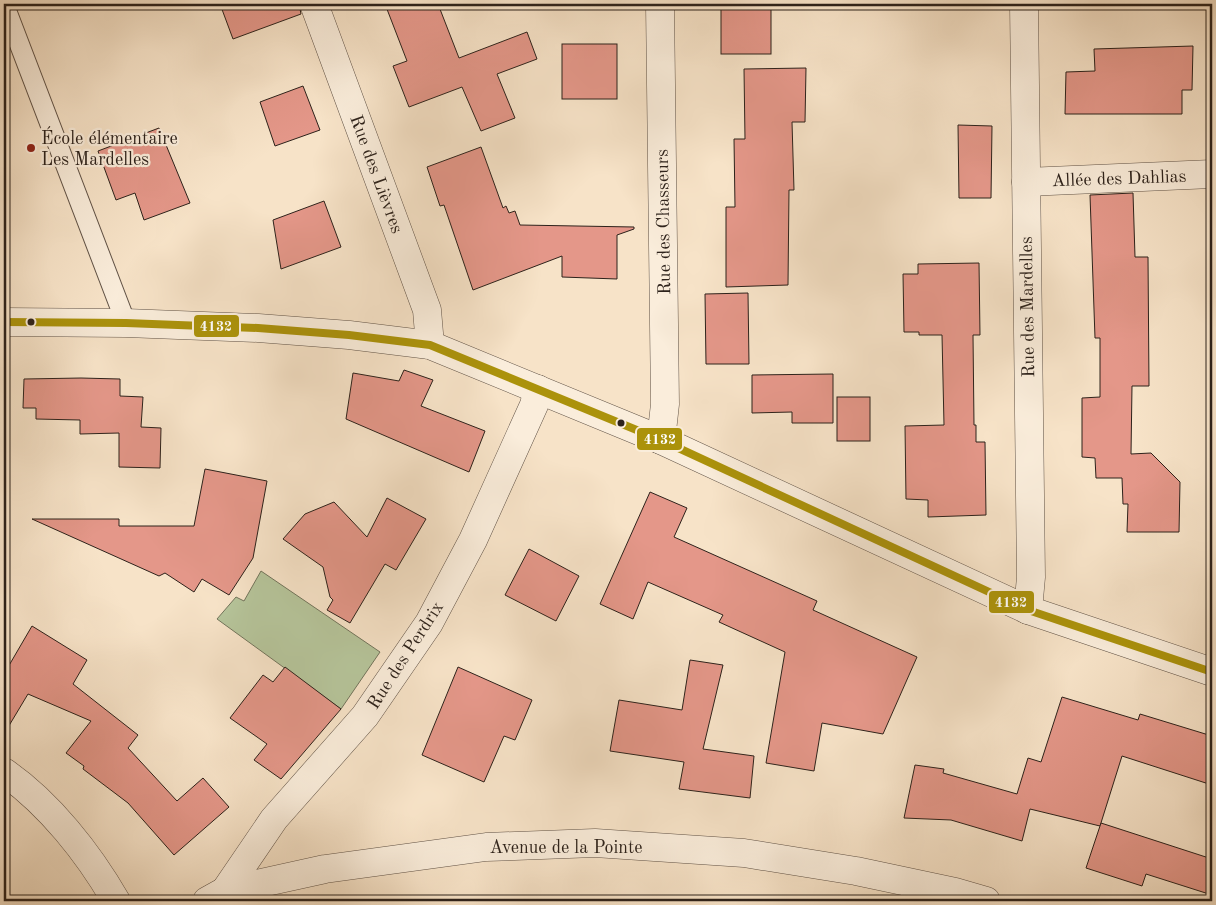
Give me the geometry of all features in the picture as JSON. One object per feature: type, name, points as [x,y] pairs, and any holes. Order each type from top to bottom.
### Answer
[{"type":"street","name":"Rue des Lièvres","points":[[314,4],[427,310],[430,345]]},
{"type":"street","name":"Rue des Chasseurs","points":[[660,4],[665,404],[660,440]]},
{"type":"street","name":"Rue des Mardelles","points":[[1024,4],[1031,567],[1028,610]]},
{"type":"street","name":"Allée des Dahlias","points":[[1026,182],[1212,174]]},
{"type":"street","points":[[4,322],[126,323],[258,328],[349,335],[430,345],[660,440],[1028,610],[1212,672]]},
{"type":"street","name":"Rue des Perdrix","points":[[216,896],[274,820],[365,716],[428,623],[473,540],[534,405],[538,389]]},
{"type":"street","points":[[4,772],[17,781],[51,813],[100,873],[116,901]]},
{"type":"street","name":"Avenue de la Pointe","points":[[216,896],[325,868],[486,847],[595,843],[744,853],[856,871],[955,892],[986,901]]},
{"type":"lane","points":[[4,4],[126,323]]},
{"type":"green space","points":[[261,571],[380,652],[341,709],[217,619],[236,597],[244,601]]},
{"type":"building","points":[[220,4],[299,4],[301,14],[233,39]]},
{"type":"building","points":[[385,4],[438,4],[459,58],[527,32],[537,59],[497,74],[515,118],[481,131],[462,87],[409,107],[393,66],[407,61]]},
{"type":"building","points":[[721,4],[771,4],[771,54],[721,54]]},
{"type":"building","points":[[562,44],[617,44],[617,99],[562,99]]},
{"type":"building","points":[[1193,46],[1192,90],[1182,90],[1182,114],[1065,114],[1066,72],[1095,71],[1094,49]]},
{"type":"building","points":[[806,68],[805,122],[792,122],[794,190],[789,190],[788,285],[726,287],[726,207],[735,207],[734,139],[745,139],[744,69]]},
{"type":"building","points":[[303,86],[320,130],[275,146],[260,102]]},
{"type":"building","points":[[958,125],[992,126],[991,198],[959,198]]},
{"type":"building","points":[[159,128],[190,203],[144,220],[135,193],[116,200],[98,151]]},
{"type":"building","points":[[481,147],[503,208],[506,206],[509,213],[515,211],[520,225],[634,227],[634,229],[617,235],[617,279],[562,277],[562,256],[473,290],[444,205],[440,206],[427,167]]},
{"type":"building","points":[[1133,193],[1135,257],[1148,257],[1149,386],[1132,386],[1131,454],[1151,453],[1180,482],[1179,532],[1127,532],[1128,504],[1123,504],[1122,478],[1096,478],[1095,458],[1082,457],[1082,398],[1100,397],[1100,338],[1095,338],[1090,195]]},
{"type":"building","points":[[324,201],[341,247],[281,269],[273,220]]},
{"type":"building","points":[[979,263],[980,335],[973,335],[974,425],[976,425],[976,442],[985,442],[986,515],[928,517],[928,500],[906,499],[905,426],[944,425],[942,335],[919,335],[919,332],[904,332],[903,274],[918,274],[918,264]]},
{"type":"building","points":[[748,293],[749,364],[706,364],[705,294]]},
{"type":"building","points":[[404,370],[433,380],[421,406],[485,431],[469,472],[346,419],[353,373],[399,381]]},
{"type":"building","points":[[833,374],[833,423],[792,423],[792,412],[752,413],[752,375]]},
{"type":"building","points":[[24,379],[120,379],[120,396],[143,397],[141,427],[161,428],[160,468],[119,467],[119,433],[80,434],[80,420],[36,419],[36,408],[23,408]]},
{"type":"building","points":[[837,397],[870,397],[870,441],[837,441]]},
{"type":"building","points":[[205,469],[267,481],[253,558],[229,595],[202,579],[194,592],[165,573],[159,576],[32,519],[119,519],[119,526],[194,526]]},
{"type":"building","points":[[650,492],[687,508],[674,537],[817,601],[813,610],[917,657],[883,734],[822,723],[814,771],[766,763],[785,652],[719,622],[723,615],[648,582],[633,619],[600,604]]},
{"type":"building","points":[[387,498],[426,519],[396,570],[385,564],[350,623],[327,610],[333,600],[330,597],[323,567],[283,539],[305,514],[334,502],[367,537]]},
{"type":"building","points":[[529,549],[579,576],[556,621],[505,595]]},
{"type":"building","points":[[32,626],[87,660],[73,684],[138,735],[128,748],[177,801],[203,778],[229,807],[174,855],[128,803],[83,769],[84,766],[66,753],[91,721],[28,694],[4,734],[4,674]]},
{"type":"building","points":[[690,660],[723,665],[703,749],[754,756],[750,798],[679,789],[684,762],[610,751],[619,700],[682,710]]},
{"type":"building","points":[[285,667],[341,709],[281,779],[254,760],[267,744],[230,718],[263,675],[273,682]]},
{"type":"building","points":[[458,667],[532,700],[515,740],[504,736],[484,782],[422,755]]},
{"type":"building","points":[[1062,697],[1138,720],[1140,714],[1212,736],[1212,785],[1122,756],[1100,826],[1030,809],[1022,841],[951,820],[904,818],[915,765],[944,769],[943,773],[1017,794],[1028,758],[1041,762]]},
{"type":"building","points":[[1101,823],[1212,859],[1212,895],[1146,874],[1142,886],[1086,868]]},
{"type":"transit line","name":"4132","points":[[4,322],[126,323],[258,328],[349,335],[430,345],[661,440],[1028,610],[1212,672]]},
{"type":"place","name":"École élémentaire Les Mardelles","points":[[31,148]]}]
